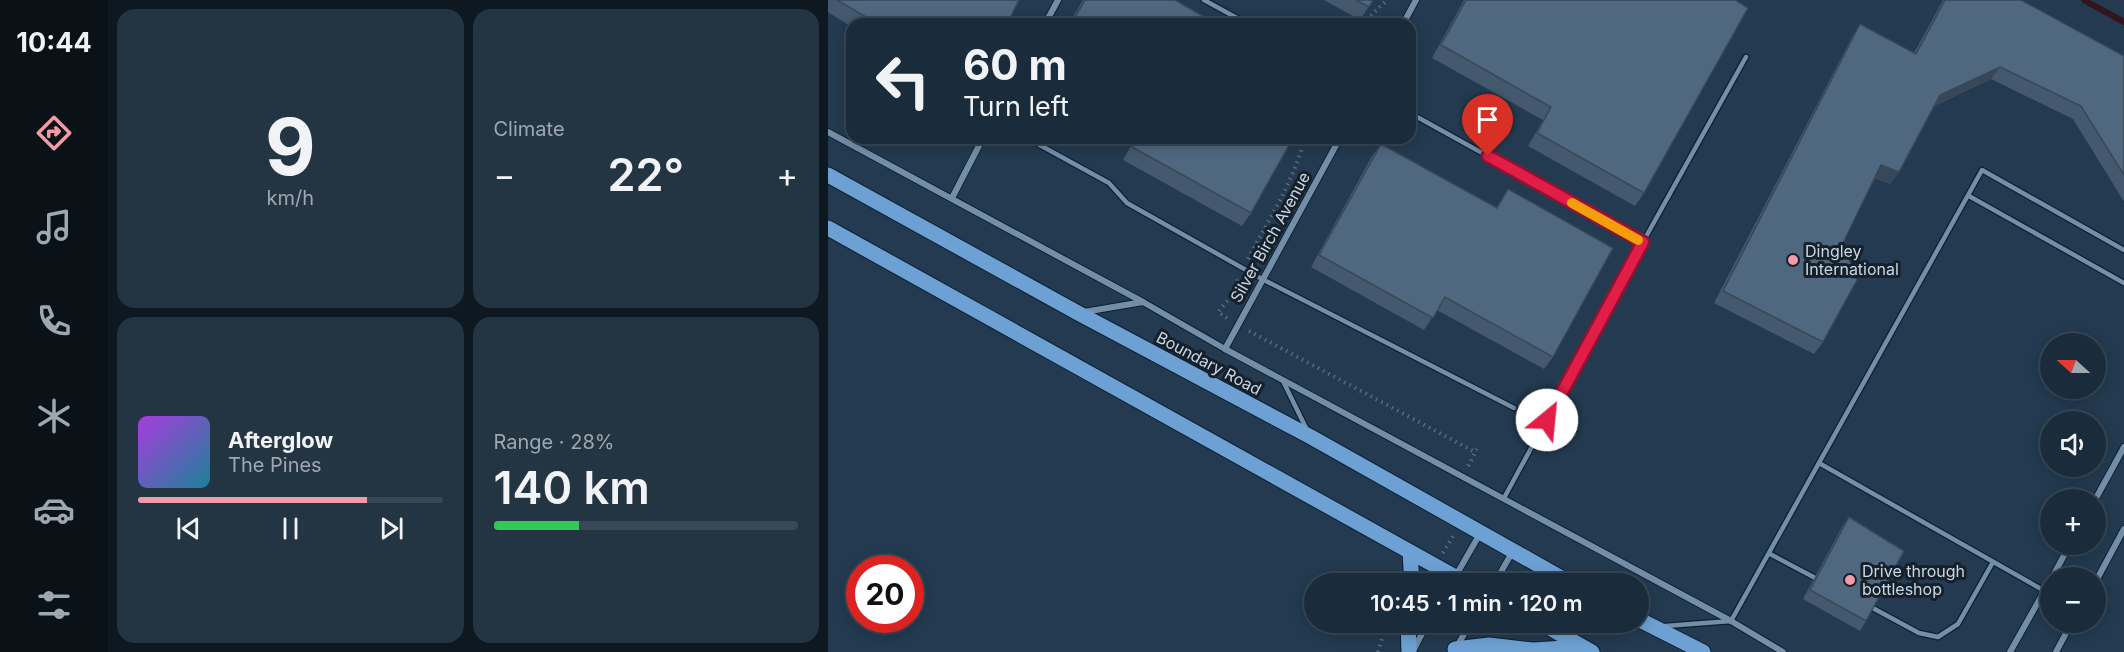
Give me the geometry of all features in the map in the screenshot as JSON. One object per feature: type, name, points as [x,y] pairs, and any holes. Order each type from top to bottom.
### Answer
[{"type":"main road","name":"Boundary Road","points":[[828,175],[1077,314],[1311,437],[1553,573]]},
{"type":"main road","points":[[828,228],[1445,573]]},
{"type":"main road","points":[[1410,552],[1411,573]]},
{"type":"main road","points":[[1649,624],[1703,652]]},
{"type":"main road","points":[[1409,633],[1410,652]]},
{"type":"main road","points":[[1558,633],[1587,650]]},
{"type":"main road","points":[[1454,651],[1489,645],[1533,650],[1587,650]]},
{"type":"street","points":[[1048,18],[1058,0]]},
{"type":"street","points":[[1406,18],[1416,0]]},
{"type":"street","points":[[828,132],[846,142]]},
{"type":"street","points":[[851,144],[1143,302],[1225,349],[1731,621],[1783,652]]},
{"type":"street","points":[[952,198],[980,144]]},
{"type":"street","name":"Silver Birch Avenue","points":[[1225,349],[1337,144]]},
{"type":"street","points":[[1077,314],[1143,302]]},
{"type":"street","points":[[2101,489],[2124,447]]},
{"type":"street","points":[[2103,567],[2124,529]]},
{"type":"street","points":[[1462,573],[1481,532]]},
{"type":"street","points":[[1500,573],[1513,550]]},
{"type":"street","points":[[2010,652],[2040,605]]},
{"type":"street","points":[[1410,652],[1421,633]]},
{"type":"street","points":[[1454,651],[1465,633]]},
{"type":"street","points":[[2056,652],[2066,633]]},
{"type":"lane","points":[[1204,0],[1237,18]]},
{"type":"lane","points":[[1504,498],[1746,57]]},
{"type":"lane","points":[[1416,116],[1643,242]]},
{"type":"lane","points":[[1039,144],[1109,183],[1127,203],[1262,279],[1514,408]]},
{"type":"lane","points":[[1655,627],[1731,621],[1982,170],[2124,250]]},
{"type":"lane","points":[[1969,196],[2124,283]]},
{"type":"lane","points":[[1282,378],[1311,437]]},
{"type":"lane","points":[[1819,463],[2040,588]]},
{"type":"lane","points":[[1770,554],[1830,586]]},
{"type":"lane","points":[[1860,602],[1919,633],[1938,637],[1958,624],[1993,562]]},
{"type":"path","points":[[1368,18],[1387,0]]},
{"type":"path","points":[[1303,144],[1290,183],[1236,281],[1233,294],[1218,312],[1238,325],[1475,452]]},
{"type":"path","points":[[1378,652],[1384,633]]},
{"type":"building","points":[[837,0],[1019,0],[1010,18],[868,18]]},
{"type":"building","points":[[1085,0],[1175,0],[1206,18],[1074,18]]},
{"type":"building","points":[[1356,0],[1373,0],[1369,7]]},
{"type":"building","points":[[1466,0],[1735,0],[1748,8],[1644,193],[1537,133],[1551,107],[1441,45]]},
{"type":"building","points":[[1945,0],[2021,0],[2124,56],[2124,175],[2081,106],[2000,67],[1940,95],[1899,172],[1881,165],[1843,243],[1857,280],[1823,342],[1723,291],[1860,24],[1916,54]]},
{"type":"building","points":[[1134,144],[1290,144],[1251,213],[1132,147]]},
{"type":"building","points":[[1381,144],[1497,208],[1508,189],[1613,248],[1553,357],[1445,297],[1433,318],[1319,255]]},
{"type":"building","name":"Drive through bottleshop","points":[[1849,517],[1904,551],[1866,621],[1810,590]]},
{"type":"waterway","points":[[2084,0],[2124,22]]},
{"type":"slow traffic","points":[[1572,203],[1638,240]]},
{"type":"place","name":"Dingley International","points":[[1793,260]]},
{"type":"place","name":"Drive through bottleshop","points":[[1850,580]]},
{"type":"route","points":[[1488,156],[1643,242],[1547,420]]}]
